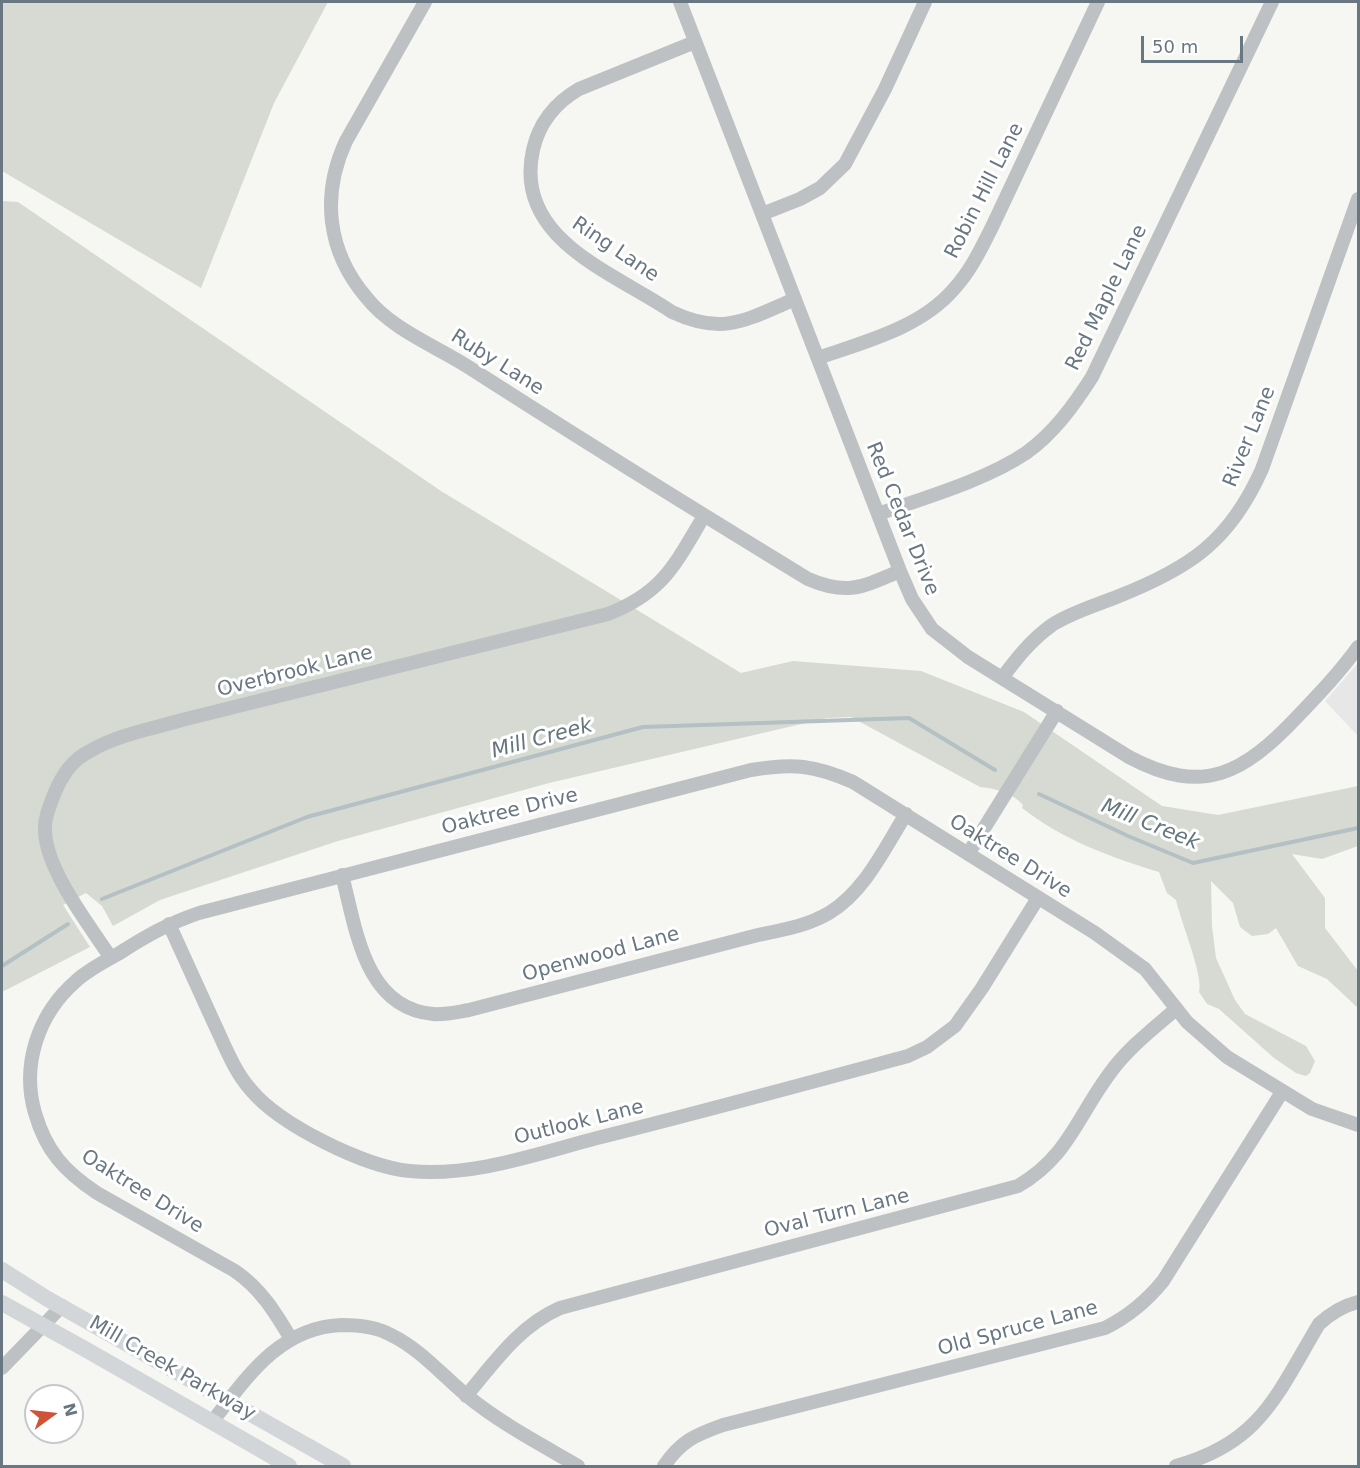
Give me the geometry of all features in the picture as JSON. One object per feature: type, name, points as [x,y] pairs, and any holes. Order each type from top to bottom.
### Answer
[{"type":"main road","name":"Mill Creek Parkway","points":[[2,1270],[343,1467]]},
{"type":"main road","name":"Mill Creek Parkway","points":[[2,1303],[289,1467]]},
{"type":"street","name":"Ruby Lane","points":[[425,2],[346,141],[338,157],[332,181],[331,222],[334,237],[353,279],[366,297],[380,312],[401,327],[463,363],[808,579],[825,586],[854,589],[900,571]]},
{"type":"street","name":"Red Cedar Drive","points":[[680,2],[900,571],[912,599],[932,629],[968,657],[1150,768],[1182,777],[1206,776],[1238,768],[1273,742],[1318,695],[1359,647]]},
{"type":"street","points":[[762,214],[820,188],[845,164],[885,89],[925,2]]},
{"type":"street","name":"Robin Hill Lane","points":[[818,358],[887,333],[907,323],[938,304],[953,290],[975,261],[1098,2]]},
{"type":"street","name":"Red Maple Lane","points":[[878,514],[1005,465],[1043,439],[1078,398],[1092,377],[1272,2]]},
{"type":"street","name":"Ring Lane","points":[[695,42],[579,89],[563,99],[546,118],[531,158],[532,191],[540,213],[545,222],[567,246],[688,320],[707,325],[724,325],[738,322],[795,299]]},
{"type":"street","name":"River Lane","points":[[1002,678],[1036,637],[1054,624],[1176,571],[1203,552],[1219,537],[1240,511],[1262,470],[1359,199]]},
{"type":"street","name":"Overbrook Lane","points":[[111,958],[57,873],[47,849],[45,831],[50,803],[60,781],[70,765],[78,758],[115,739],[171,723],[608,614],[627,607],[661,583],[704,516]]},
{"type":"street","points":[[968,854],[1057,711]]},
{"type":"street","name":"Oaktree Drive","points":[[291,1339],[275,1312],[249,1280],[76,1179],[58,1160],[44,1140],[30,1093],[30,1067],[35,1042],[44,1019],[53,1005],[75,981],[111,958],[169,924],[199,913],[751,770],[776,766],[815,768],[853,782],[1130,956],[1155,979],[1176,1009],[1206,1040],[1227,1057],[1312,1109],[1359,1125]]},
{"type":"street","name":"Openwood Lane","points":[[342,875],[368,968],[376,981],[385,992],[409,1008],[430,1014],[444,1014],[490,1005],[793,927],[819,917],[844,903],[857,889],[906,814]]},
{"type":"street","name":"Outlook Lane","points":[[169,924],[229,1056],[247,1086],[268,1107],[298,1126],[357,1157],[385,1167],[410,1172],[446,1172],[487,1166],[908,1056],[927,1047],[955,1026],[982,988],[1038,898]]},
{"type":"street","name":"Oval Turn Lane","points":[[466,1396],[514,1339],[533,1323],[560,1308],[1018,1186],[1033,1177],[1060,1152],[1110,1072],[1129,1050],[1176,1009]]},
{"type":"street","name":"Old Spruce Lane","points":[[664,1467],[675,1450],[686,1440],[723,1425],[1105,1328],[1122,1319],[1151,1296],[1163,1281],[1282,1092]]},
{"type":"street","points":[[1176,1467],[1216,1453],[1251,1429],[1265,1413],[1319,1324],[1332,1313],[1359,1302]]},
{"type":"street","points":[[2,1368],[62,1306]]},
{"type":"street","points":[[212,1422],[263,1359],[291,1339],[310,1330],[330,1325],[351,1325],[374,1328],[391,1334],[411,1347],[466,1396],[495,1417],[578,1467]]},
{"type":"shaded area","points":[[2,2],[328,2],[274,103],[201,288],[2,171]]},
{"type":"shaded area","points":[[2,201],[18,202],[441,491],[741,673],[793,661],[921,671],[1024,712],[1162,806],[1218,815],[1358,786],[1358,846],[1322,859],[1292,854],[1325,898],[1325,928],[1358,971],[1358,1008],[1327,979],[1298,966],[1276,928],[1268,934],[1252,936],[1240,927],[1233,903],[1211,881],[1212,926],[1216,958],[1235,1000],[1245,1014],[1306,1046],[1315,1061],[1310,1073],[1306,1076],[1296,1073],[1274,1058],[1219,1009],[1207,1004],[1199,992],[1200,985],[1195,961],[1176,900],[1167,893],[1159,872],[1105,854],[1070,838],[1022,808],[1023,805],[1009,794],[980,787],[851,717],[827,718],[549,783],[338,841],[160,900],[113,926],[102,906],[86,893],[63,905],[90,947],[2,992]]},
{"type":"shaded area","points":[[1358,663],[1358,736],[1325,701]]},
{"type":"waterway","name":"Mill Creek","points":[[102,899],[307,817],[643,727],[909,718],[995,770]]},
{"type":"waterway","name":"Mill Creek","points":[[1039,794],[1128,836],[1193,863],[1358,828]]},
{"type":"waterway","name":"Mill Creek","points":[[2,966],[68,924]]}]
